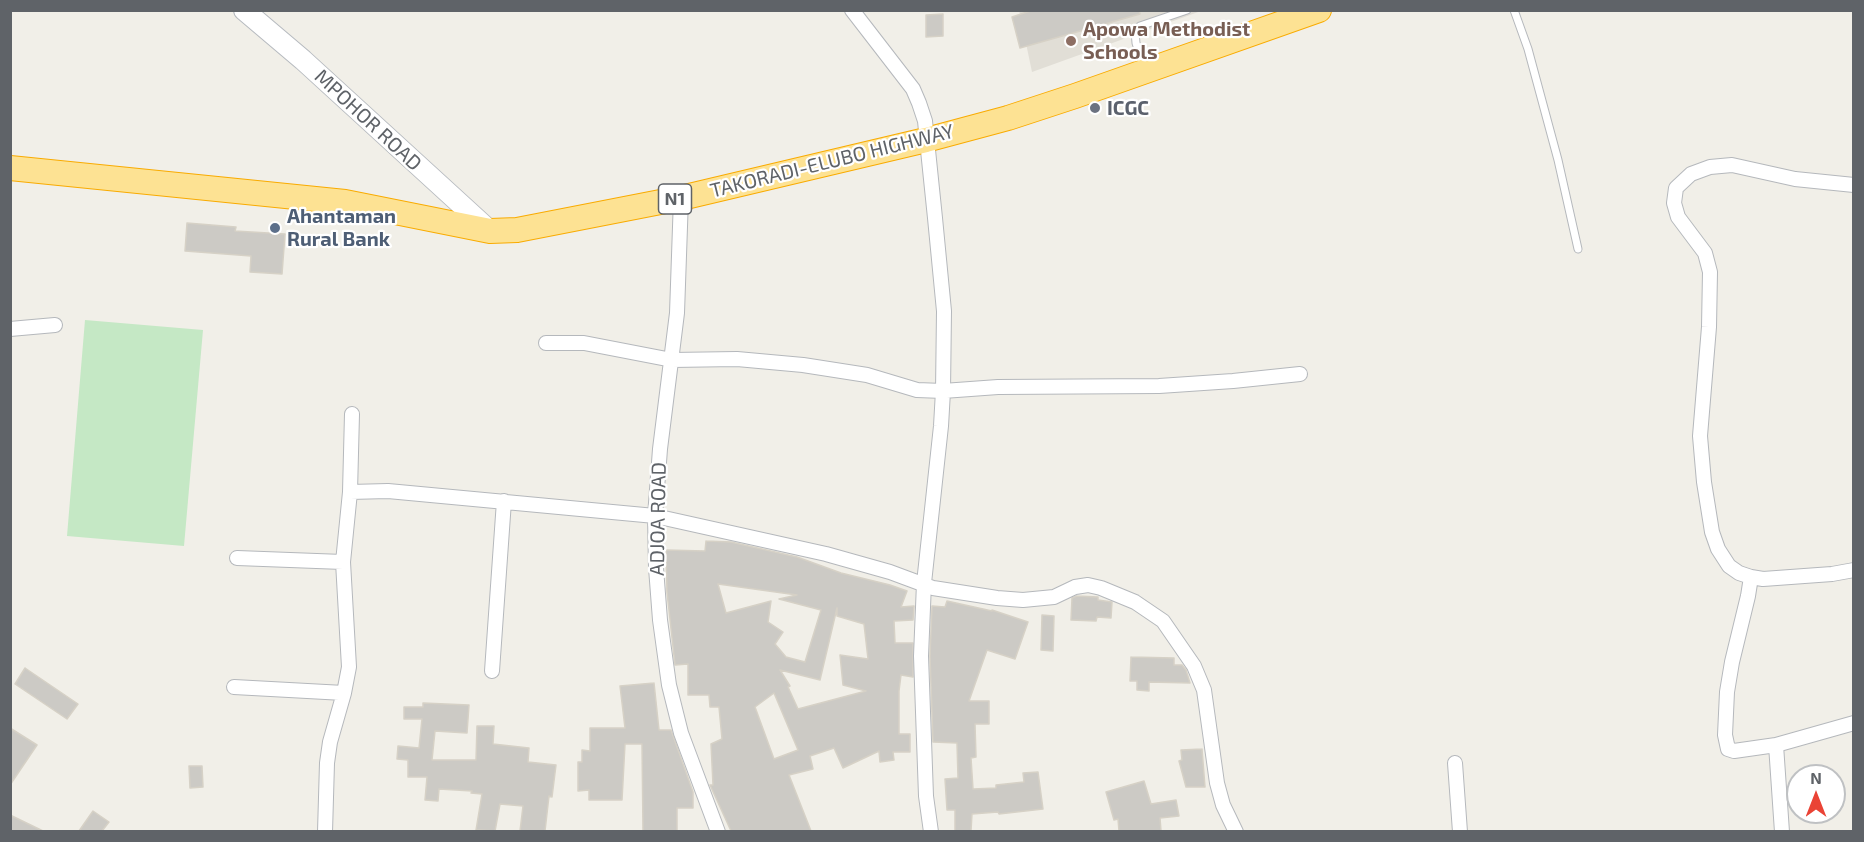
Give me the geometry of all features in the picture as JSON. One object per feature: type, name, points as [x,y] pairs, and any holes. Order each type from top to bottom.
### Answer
[{"type":"highway","name":"TAKORADI-ELUBO HIGHWAY","points":[[10,168],[345,202],[490,231],[518,230],[681,198],[926,140],[1008,118],[1318,10]]},
{"type":"main road","name":"MPOHOR ROAD","points":[[244,10],[303,60],[490,231]]},
{"type":"street","points":[[852,10],[920,103],[925,121],[944,311],[941,426],[924,583],[921,656],[926,796],[931,831]]},
{"type":"street","points":[[1854,185],[1795,178],[1732,165],[1710,167],[1691,174],[1676,188],[1674,203],[1678,217],[1705,254],[1710,272],[1709,327],[1700,436],[1704,482],[1712,532],[1718,549],[1729,566],[1751,577],[1774,578],[1854,570]]},
{"type":"street","name":"ADJOA ROAD","points":[[681,198],[677,313],[660,449],[655,516],[660,620],[669,684],[681,733],[718,831]]},
{"type":"street","points":[[10,329],[55,325]]},
{"type":"street","points":[[546,344],[584,343],[672,360],[737,359],[802,365],[867,375],[917,390],[1159,386],[1300,374]]},
{"type":"street","points":[[325,831],[327,763],[330,742],[349,667],[343,562],[350,492],[352,414]]},
{"type":"street","points":[[350,492],[388,491],[655,516],[787,544],[943,590],[1023,600],[1054,597],[1075,587],[1088,585],[1101,588],[1135,602],[1163,621],[1194,666],[1204,690],[1217,783],[1223,805],[1236,831]]},
{"type":"street","points":[[492,671],[504,501]]},
{"type":"street","points":[[237,558],[343,562]]},
{"type":"street","points":[[1751,577],[1727,692],[1726,742],[1728,749],[1734,751],[1776,745],[1854,723]]},
{"type":"street","points":[[234,687],[344,693]]},
{"type":"street","points":[[1776,745],[1782,831]]},
{"type":"street","points":[[1455,763],[1460,831]]},
{"type":"lane","points":[[1145,71],[1136,43],[1135,31],[1140,26],[1187,10]]},
{"type":"lane","points":[[1514,10],[1528,49],[1558,160],[1578,249]]},
{"type":"shaded area","name":"Apowa Methodist Schools","points":[[1019,10],[1201,11],[1032,72]]},
{"type":"green space","points":[[85,320],[203,330],[184,546],[67,536]]},
{"type":"building","points":[[1033,10],[1139,10],[1140,14],[1020,48],[1012,17]]},
{"type":"building","points":[[943,14],[943,36],[926,37],[926,15]]},
{"type":"building","points":[[187,223],[236,227],[235,231],[285,234],[282,274],[250,272],[251,256],[185,251]]},
{"type":"building","points":[[706,541],[731,542],[797,557],[841,573],[907,591],[901,607],[914,606],[913,620],[894,621],[895,643],[913,643],[913,677],[901,675],[899,691],[899,734],[910,734],[910,752],[893,752],[894,760],[880,762],[879,751],[843,768],[834,748],[810,756],[813,769],[789,775],[811,831],[731,831],[710,785],[713,785],[711,744],[722,739],[719,707],[710,707],[709,695],[688,695],[688,664],[675,665],[667,592],[666,550],[705,551]],"holes":[[[718,584],[797,595],[779,599],[821,610],[805,662],[786,657],[775,644],[783,632],[768,622],[771,601],[726,613]],[[837,608],[837,616],[864,624],[868,659],[840,655],[843,685],[866,691],[798,709],[788,687],[790,686],[780,670],[820,680]],[[774,693],[798,750],[774,759],[755,707]]]},
{"type":"building","points":[[1077,596],[1098,597],[1098,600],[1112,602],[1111,618],[1097,617],[1096,621],[1071,620],[1072,598]]},
{"type":"building","points":[[947,601],[992,610],[1028,622],[1015,659],[987,650],[969,701],[989,701],[989,724],[975,724],[976,757],[971,758],[973,789],[996,788],[996,785],[1024,782],[1023,773],[1038,772],[1043,809],[999,814],[998,812],[972,814],[971,831],[955,831],[955,810],[947,810],[945,779],[958,778],[957,743],[933,742],[930,656],[932,606],[945,607]]},
{"type":"building","points":[[1042,615],[1054,616],[1053,651],[1041,650]]},
{"type":"building","points":[[1131,657],[1174,658],[1174,665],[1182,665],[1190,683],[1149,682],[1149,691],[1137,690],[1137,681],[1130,681]]},
{"type":"building","points":[[25,668],[78,704],[67,719],[15,684]]},
{"type":"building","points":[[654,683],[659,730],[671,730],[693,792],[693,808],[677,808],[677,831],[643,831],[642,744],[625,744],[622,800],[589,800],[589,790],[578,791],[578,762],[582,762],[582,750],[590,751],[590,728],[625,728],[620,686]]},
{"type":"building","points":[[423,703],[469,705],[467,733],[435,731],[432,760],[476,760],[477,726],[494,726],[493,744],[529,748],[528,762],[556,765],[552,797],[549,796],[545,831],[520,831],[523,806],[500,804],[495,831],[476,830],[482,794],[471,793],[472,791],[439,789],[438,801],[425,800],[427,777],[408,777],[408,760],[397,759],[398,746],[419,748],[422,719],[404,719],[404,707],[423,707]]},
{"type":"building","points":[[10,728],[37,745],[10,785]]},
{"type":"building","points":[[1202,749],[1205,787],[1186,787],[1179,761],[1182,760],[1181,750]]},
{"type":"building","points":[[189,766],[202,766],[203,787],[190,788]]},
{"type":"building","points":[[1144,781],[1151,804],[1176,800],[1179,816],[1160,818],[1161,831],[1119,831],[1118,819],[1114,820],[1106,792]]},
{"type":"building","points":[[93,811],[109,822],[102,831],[79,831]]},
{"type":"building","points":[[10,815],[43,831],[10,831]]},
{"type":"place","name":"Apowa Methodist Schools","points":[[1071,41]]},
{"type":"place","name":"ICGC","points":[[1095,108]]},
{"type":"place","name":"Ahantaman Rural Bank","points":[[275,228]]}]
